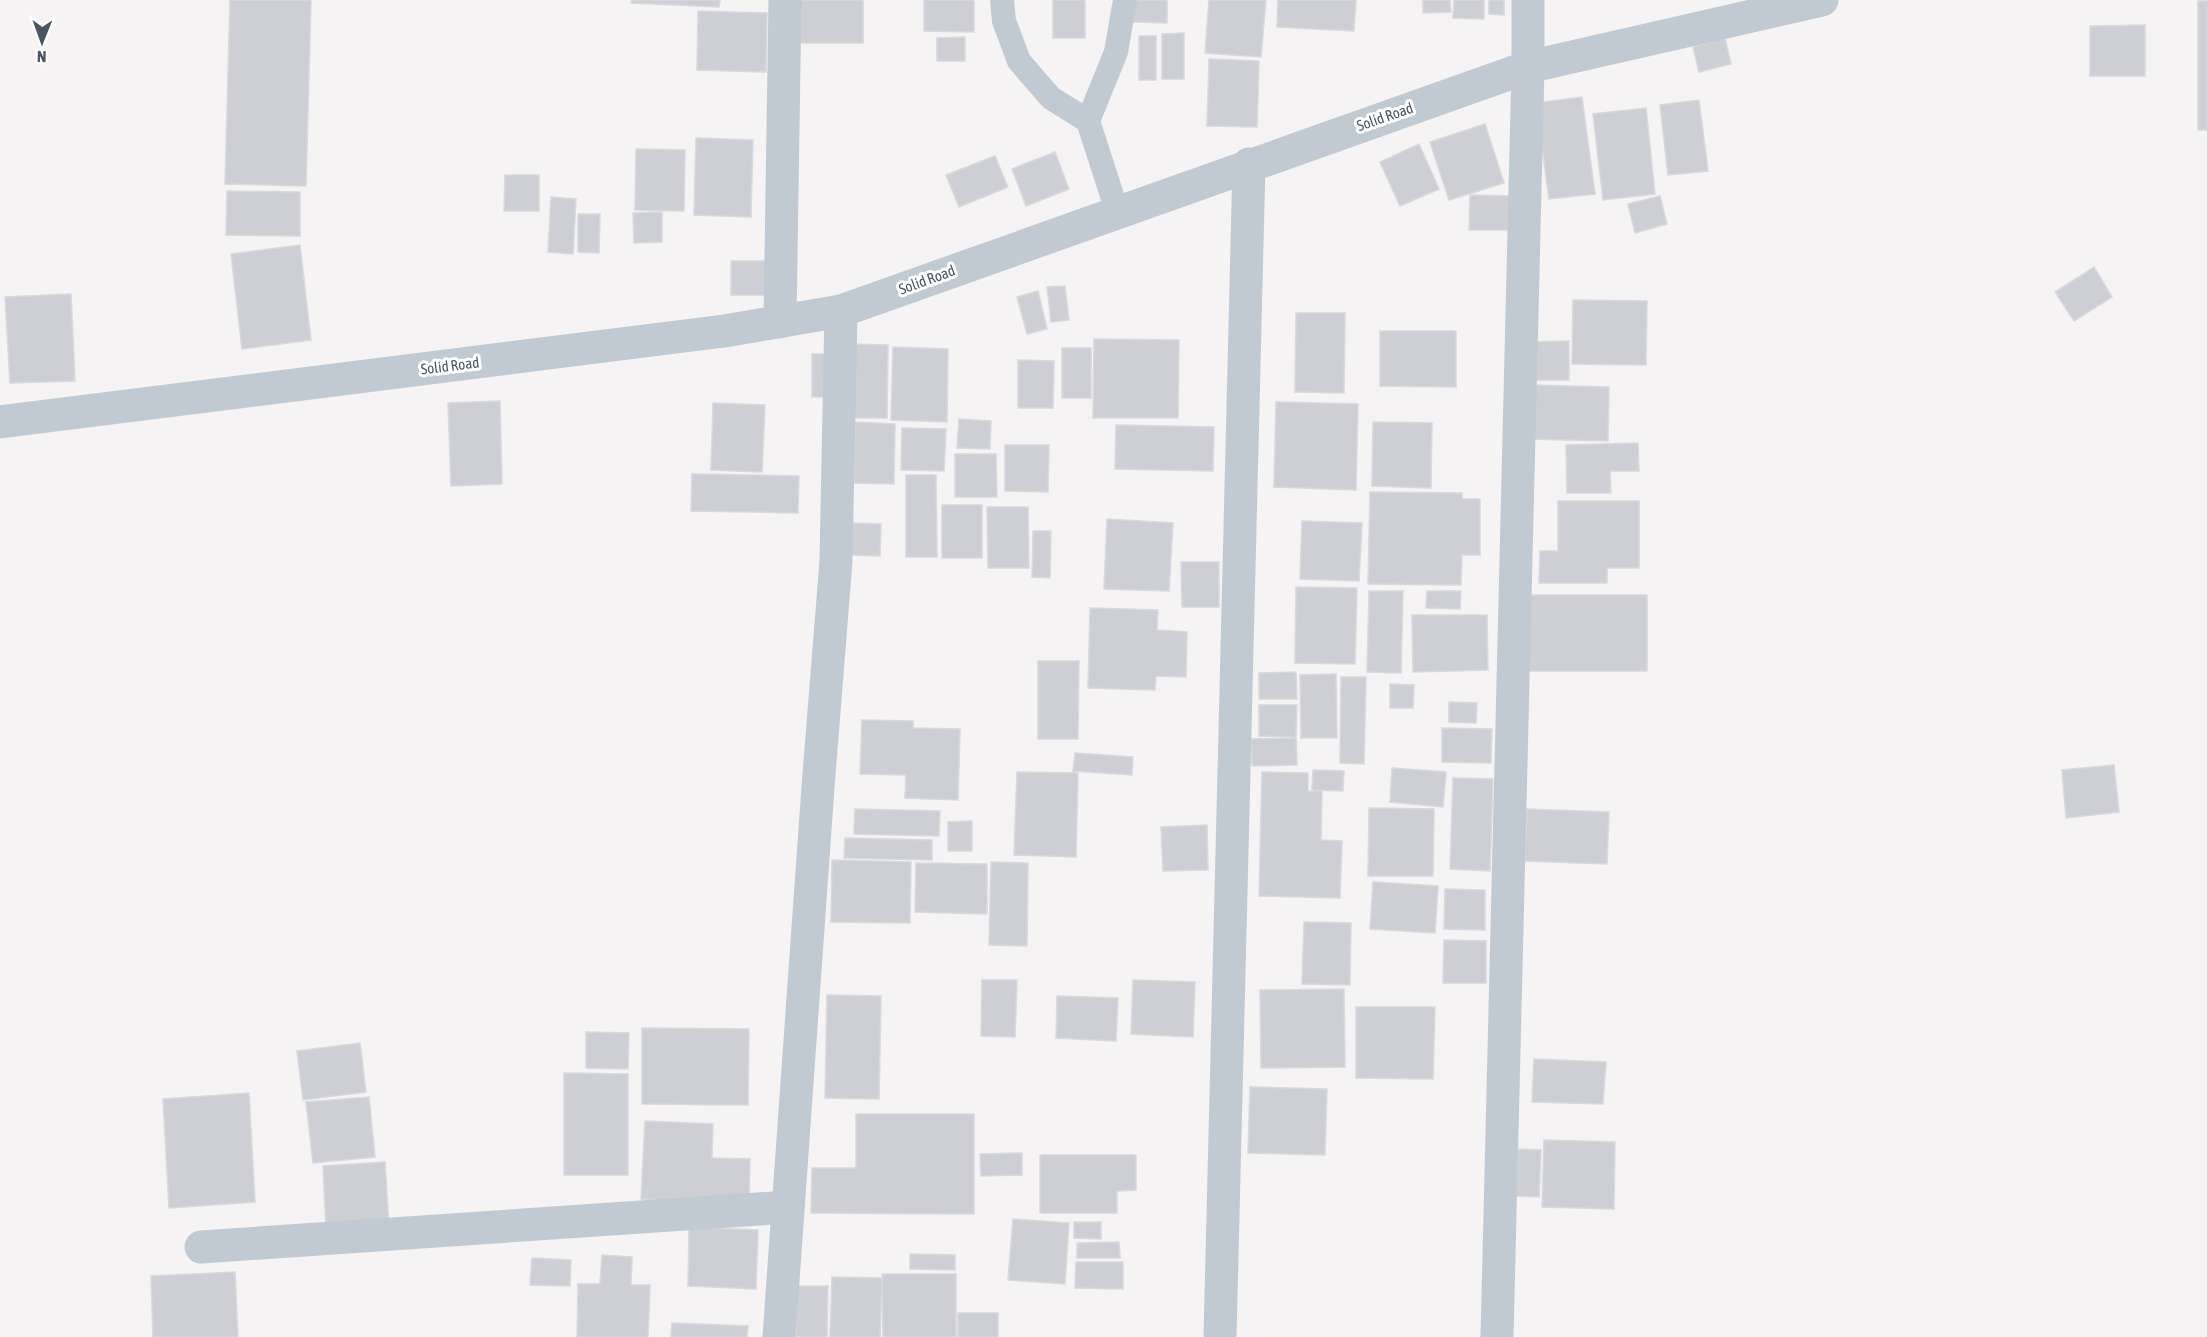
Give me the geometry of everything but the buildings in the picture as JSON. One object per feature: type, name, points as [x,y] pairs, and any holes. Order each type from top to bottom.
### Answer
[{"type":"street","points":[[780,322],[784,0]]},
{"type":"street","points":[[1497,1337],[1528,0]]},
{"type":"street","name":"Solid Road","points":[[0,422],[724,332],[841,311],[1117,211],[1528,67],[1822,0]]},
{"type":"street","points":[[1220,1337],[1250,164]]},
{"type":"street","points":[[779,1337],[836,561],[841,311]]},
{"type":"street","points":[[201,1247],[788,1207]]},
{"type":"lane","points":[[1002,0],[1004,21],[1019,61],[1052,98],[1088,121],[1117,211]]},
{"type":"lane","points":[[1088,121],[1116,52],[1125,0]]}]
